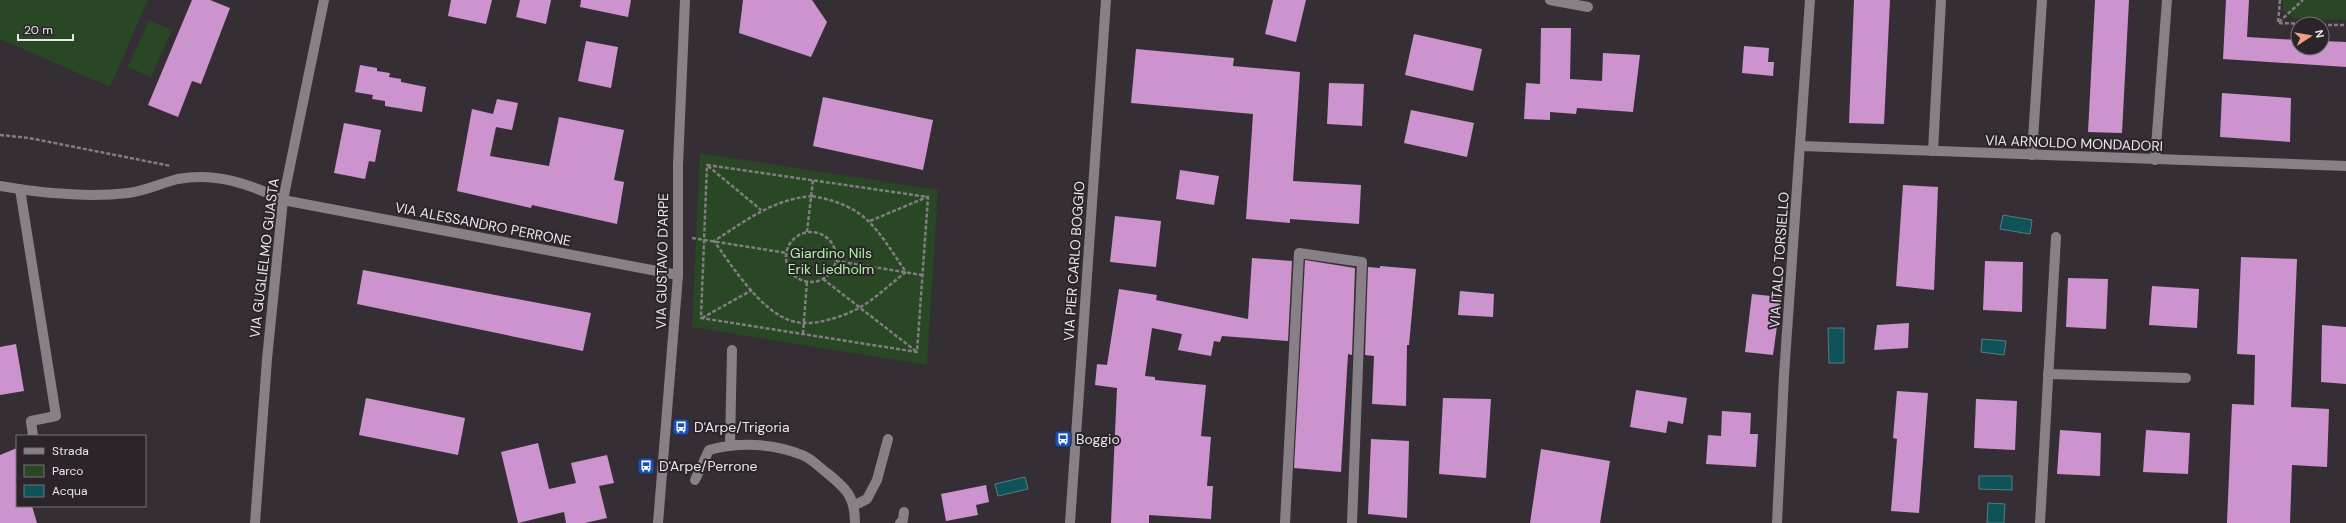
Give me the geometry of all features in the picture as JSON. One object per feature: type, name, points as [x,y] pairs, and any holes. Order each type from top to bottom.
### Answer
[{"type":"street","name":"VIA GUGLIELMO GUASTA","points":[[255,523],[267,359],[283,200],[324,0]]},
{"type":"street","name":"VIA GUSTAVO D'ARPE","points":[[658,523],[678,275],[678,165],[685,0]]},
{"type":"street","name":"VIA PIER CARLO BOGGIO","points":[[1070,523],[1106,0]]},
{"type":"street","points":[[1550,0],[1588,7]]},
{"type":"street","name":"VIA ITALO TORSIELLO","points":[[1777,523],[1784,375],[1810,0]]},
{"type":"street","points":[[1933,151],[1941,0]]},
{"type":"street","points":[[2032,155],[2042,0]]},
{"type":"street","points":[[2155,160],[2167,0]]},
{"type":"street","name":"VIA ARNOLDO MONDADORI","points":[[1801,146],[2346,166]]},
{"type":"street","name":"VIA ALESSANDRO PERRONE","points":[[0,186],[20,190],[118,194],[144,190],[187,178],[213,177],[239,182],[258,188],[283,200],[678,275]]},
{"type":"street","points":[[20,190],[56,416],[31,421],[33,435]]},
{"type":"street","points":[[2040,523],[2056,237]]},
{"type":"street","points":[[1285,523],[1299,253],[1362,262],[1352,523]]},
{"type":"street","points":[[730,445],[732,350]]},
{"type":"street","points":[[2048,374],[2186,378]]},
{"type":"street","points":[[855,505],[867,499],[877,480],[888,439]]},
{"type":"street","points":[[695,480],[709,450],[730,445],[768,446],[803,455],[842,486],[855,505],[855,523]]},
{"type":"street","points":[[900,523],[903,520],[904,512]]},
{"type":"path","points":[[2278,23],[2280,0]]},
{"type":"path","points":[[2278,23],[2303,0]]},
{"type":"path","points":[[2278,23],[2290,23]]},
{"type":"path","points":[[2330,25],[2346,26]]},
{"type":"path","points":[[0,135],[29,138],[168,164],[187,178]]},
{"type":"path","points":[[707,165],[928,197]]},
{"type":"path","points":[[707,165],[761,210]]},
{"type":"path","points":[[701,318],[707,165]]},
{"type":"path","points":[[808,232],[813,180]]},
{"type":"path","points":[[714,241],[761,210],[792,198],[812,196],[834,200],[851,208],[870,221],[906,272]]},
{"type":"path","points":[[870,221],[928,197]]},
{"type":"path","points":[[917,352],[928,197]]},
{"type":"path","points":[[808,232],[823,234],[829,239],[836,253],[836,261],[829,274],[822,279],[807,281],[800,279],[789,268],[787,253],[794,239],[808,232]]},
{"type":"path","points":[[679,235],[787,253]]},
{"type":"path","points":[[714,241],[764,304],[792,321],[804,322],[839,316],[858,308],[906,272]]},
{"type":"path","points":[[836,261],[922,275]]},
{"type":"path","points":[[822,279],[917,352]]},
{"type":"path","points":[[803,334],[807,281]]},
{"type":"path","points":[[701,318],[752,290]]},
{"type":"path","points":[[701,318],[917,352]]},
{"type":"green space","points":[[0,0],[148,0],[110,87],[0,39]]},
{"type":"green space","points":[[2283,0],[2346,0],[2346,20],[2330,19],[2330,16],[2290,16],[2283,11]]},
{"type":"green space","points":[[149,20],[172,30],[151,77],[128,67]]},
{"type":"green space","name":"Giardino Nils Erik Liedholm","points":[[700,153],[938,190],[927,365],[692,327]]},
{"type":"water","points":[[2003,215],[2032,220],[2030,234],[2000,229]]},
{"type":"water","points":[[1828,328],[1844,328],[1844,363],[1829,363]]},
{"type":"water","points":[[1982,339],[2006,341],[2004,355],[1981,352]]},
{"type":"water","points":[[1979,476],[2012,476],[2012,490],[1979,489]]},
{"type":"water","points":[[1025,477],[1028,489],[998,496],[995,484]]},
{"type":"water","points":[[1988,503],[2005,504],[2004,523],[1987,523]]},
{"type":"building","points":[[192,0],[210,0],[230,8],[201,84],[192,81],[178,117],[148,105]]},
{"type":"building","points":[[451,0],[492,0],[486,24],[448,16]]},
{"type":"building","points":[[520,0],[551,0],[546,24],[516,17]]},
{"type":"building","points":[[581,0],[631,0],[628,17],[580,7]]},
{"type":"building","points":[[743,0],[812,0],[827,22],[811,57],[739,33]]},
{"type":"building","points":[[1273,0],[1306,0],[1296,42],[1265,34]]},
{"type":"building","points":[[1854,0],[1890,0],[1884,124],[1849,123]]},
{"type":"building","points":[[2095,0],[2129,0],[2122,133],[2088,132]]},
{"type":"building","points":[[2226,0],[2249,0],[2247,37],[2290,40],[2290,56],[2330,56],[2330,41],[2346,42],[2346,67],[2223,59]]},
{"type":"building","points":[[1541,28],[1571,28],[1570,79],[1602,81],[1603,53],[1640,55],[1633,112],[1577,108],[1576,114],[1550,112],[1550,120],[1524,119],[1526,83],[1540,84]]},
{"type":"building","points":[[1414,34],[1482,49],[1473,91],[1405,75]]},
{"type":"building","points":[[586,41],[618,47],[611,88],[578,81]]},
{"type":"building","points":[[1744,46],[1769,48],[1768,62],[1774,62],[1773,76],[1742,73]]},
{"type":"building","points":[[1136,49],[1234,58],[1233,66],[1300,72],[1293,181],[1361,185],[1359,224],[1290,219],[1290,223],[1246,219],[1253,114],[1131,103]]},
{"type":"building","points":[[360,65],[377,68],[377,71],[390,73],[389,77],[401,79],[401,82],[426,87],[422,112],[385,106],[385,101],[372,99],[373,95],[355,92]]},
{"type":"building","points":[[1329,83],[1364,84],[1362,126],[1327,124]]},
{"type":"building","points":[[2222,93],[2291,98],[2290,142],[2220,137]]},
{"type":"building","points":[[823,97],[933,120],[923,170],[813,146]]},
{"type":"building","points":[[497,99],[518,103],[512,130],[496,127],[490,156],[549,166],[559,117],[624,130],[614,180],[624,182],[617,224],[532,205],[531,208],[457,191],[472,109],[493,114]]},
{"type":"building","points":[[1411,110],[1474,123],[1467,157],[1404,143]]},
{"type":"building","points":[[344,123],[381,130],[375,162],[369,161],[365,179],[334,173]]},
{"type":"building","points":[[1180,170],[1219,176],[1214,205],[1176,199]]},
{"type":"building","points":[[1903,185],[1938,187],[1934,290],[1896,286]]},
{"type":"building","points":[[1115,216],[1161,221],[1156,267],[1110,262]]},
{"type":"building","points":[[2241,257],[2297,259],[2291,407],[2329,409],[2327,467],[2292,465],[2290,523],[2227,523],[2232,404],[2254,405],[2255,355],[2237,354]]},
{"type":"building","points":[[1252,258],[1292,261],[1288,341],[1222,336],[1220,342],[1214,341],[1211,356],[1178,350],[1182,334],[1152,328],[1145,376],[1155,377],[1155,380],[1206,385],[1201,436],[1211,437],[1207,486],[1213,486],[1211,519],[1149,515],[1149,523],[1111,523],[1117,388],[1095,385],[1097,364],[1107,365],[1119,289],[1157,295],[1156,300],[1248,319]]},
{"type":"building","points":[[1305,260],[1355,268],[1352,355],[1348,354],[1341,472],[1294,468]]},
{"type":"building","points":[[1985,261],[2023,262],[2022,312],[1983,310]]},
{"type":"building","points":[[1380,266],[1416,269],[1409,345],[1407,345],[1406,406],[1372,404],[1374,356],[1365,355],[1368,267],[1380,268]]},
{"type":"building","points":[[363,270],[591,313],[583,351],[357,304]]},
{"type":"building","points":[[2068,278],[2108,279],[2106,329],[2066,327]]},
{"type":"building","points":[[2152,286],[2199,289],[2197,328],[2149,325]]},
{"type":"building","points":[[1460,291],[1494,294],[1493,317],[1458,315]]},
{"type":"building","points":[[1752,294],[1781,297],[1773,355],[1745,352]]},
{"type":"building","points":[[1909,323],[1908,348],[1874,350],[1877,325]]},
{"type":"building","points":[[2322,325],[2346,327],[2346,384],[2321,382]]},
{"type":"building","points":[[16,344],[24,391],[0,395],[0,347]]},
{"type":"building","points":[[1636,390],[1687,398],[1683,424],[1668,421],[1666,433],[1630,427]]},
{"type":"building","points":[[1897,391],[1928,393],[1919,513],[1891,511],[1897,439],[1893,438]]},
{"type":"building","points":[[366,398],[465,418],[458,455],[359,435]]},
{"type":"building","points":[[1443,398],[1491,399],[1486,478],[1439,474]]},
{"type":"building","points":[[1976,399],[2017,401],[2015,450],[1974,448]]},
{"type":"building","points":[[1722,411],[1751,413],[1750,434],[1758,434],[1756,467],[1706,464],[1708,435],[1721,436]]},
{"type":"building","points":[[2060,430],[2101,433],[2100,476],[2057,474]]},
{"type":"building","points":[[2146,430],[2190,433],[2188,474],[2143,472]]},
{"type":"building","points":[[1371,439],[1409,441],[1407,518],[1368,514]]},
{"type":"building","points":[[538,443],[549,489],[576,483],[571,463],[607,455],[614,483],[599,486],[607,518],[585,523],[566,523],[564,512],[518,523],[501,452]]},
{"type":"building","points":[[16,448],[16,507],[32,507],[37,523],[0,523],[0,455]]},
{"type":"building","points":[[1541,449],[1610,461],[1600,523],[1530,523]]},
{"type":"building","points":[[986,485],[989,502],[976,505],[978,515],[946,521],[941,494]]},
{"type":"place","name":"D'Arpe/Trigoria","points":[[681,427]]},
{"type":"place","name":"Boggio","points":[[1063,439]]},
{"type":"place","name":"D'Arpe/Perrone","points":[[646,466]]}]
